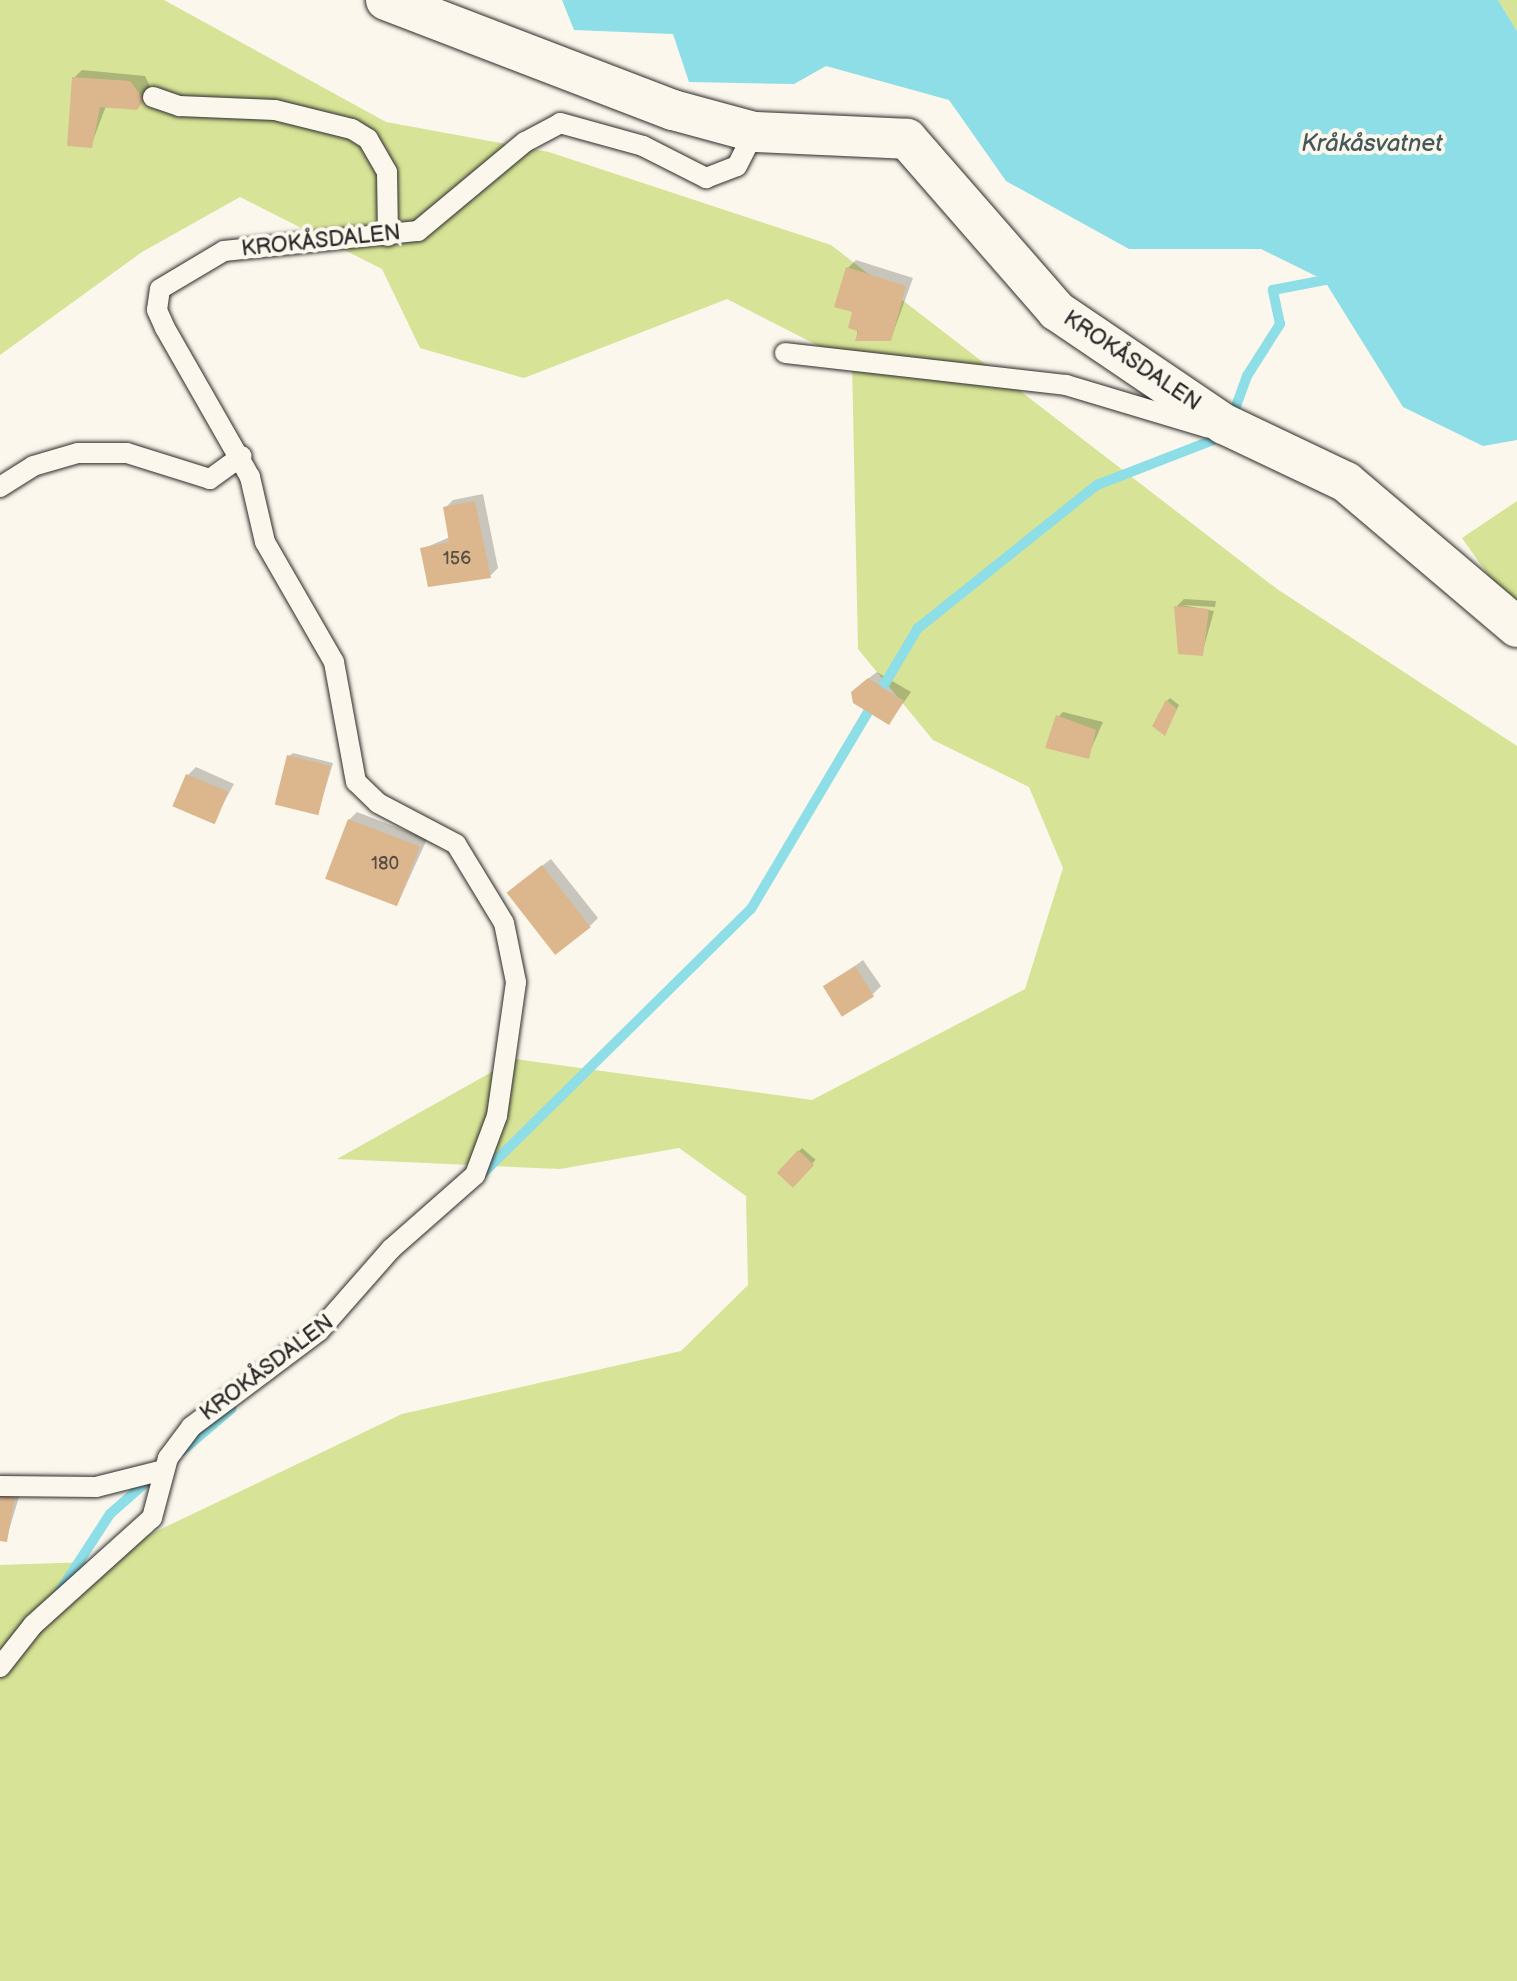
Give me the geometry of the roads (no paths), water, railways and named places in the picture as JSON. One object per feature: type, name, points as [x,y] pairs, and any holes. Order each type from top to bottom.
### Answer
[{"type":"street","name":"KROKÅSDALEN","points":[[386,0],[673,110],[754,132],[907,139],[1057,311],[1224,424],[1346,482],[1517,627]]},
{"type":"lane","points":[[153,97],[179,106],[275,110],[352,129],[368,139],[387,172],[388,236]]},
{"type":"lane","name":"KROKÅSDALEN","points":[[0,1667],[33,1625],[152,1518],[163,1470],[191,1427],[319,1331],[391,1249],[475,1175],[497,1116],[516,982],[504,923],[464,853],[356,782],[334,662],[265,542],[242,456],[165,328],[160,289],[224,251],[418,231],[525,142],[560,123],[643,146],[706,178],[737,166],[754,132]]},
{"type":"lane","points":[[785,353],[1066,385],[1211,429],[1224,424]]},
{"type":"lane","points":[[0,487],[33,466],[78,453],[127,453],[197,478],[231,470],[242,456]]},
{"type":"lane","points":[[0,1486],[96,1487],[163,1470]]},
{"type":"water","name":"Kråkåsvatnet","points":[[562,0],[1498,0],[1517,31],[1517,440],[1483,446],[1403,407],[1324,280],[1261,249],[1129,249],[1006,181],[949,100],[826,66],[794,84],[689,82],[673,34],[574,30]]},
{"type":"waterway","points":[[1231,420],[1247,376],[1280,324],[1273,290],[1325,280]]},
{"type":"waterway","points":[[479,1177],[751,909],[917,629],[1097,485],[1226,435]]},
{"type":"waterway","points":[[182,1451],[231,1409]]},
{"type":"waterway","points":[[60,1591],[110,1514],[152,1477]]}]
